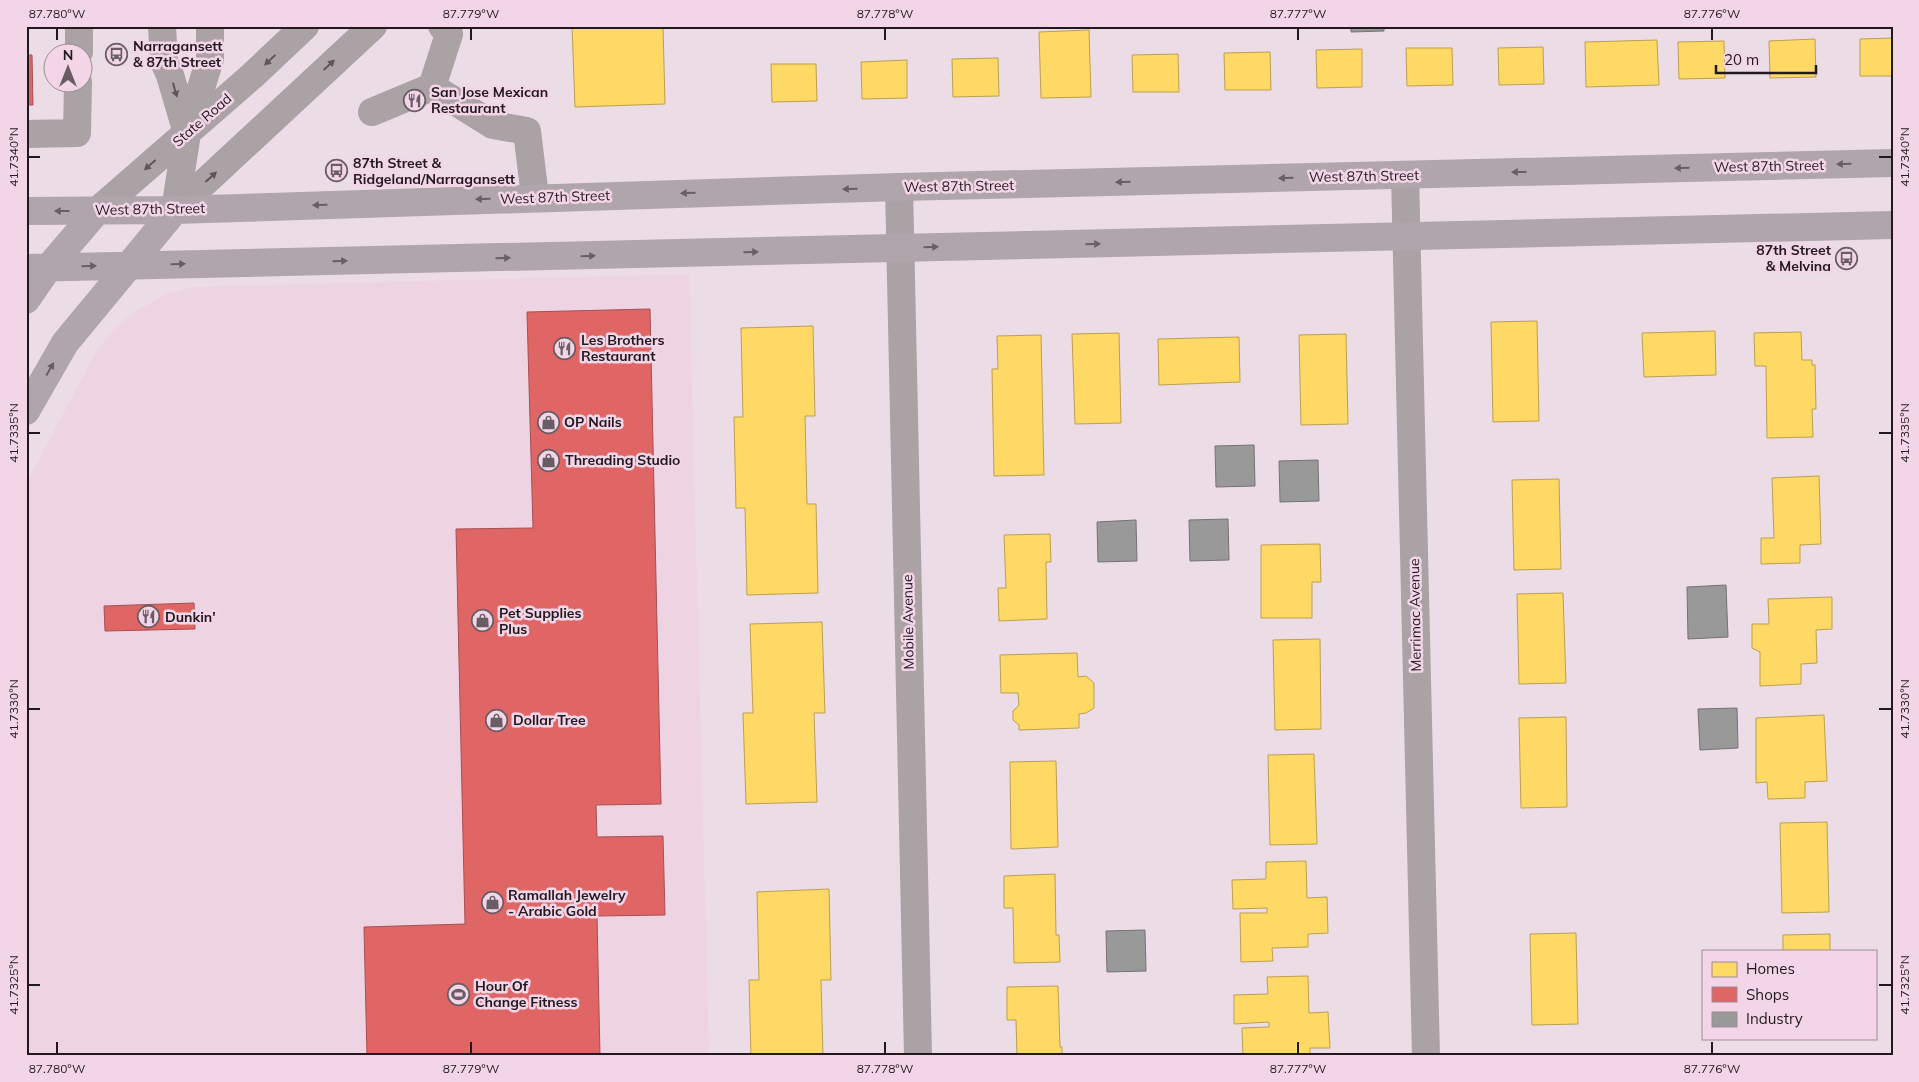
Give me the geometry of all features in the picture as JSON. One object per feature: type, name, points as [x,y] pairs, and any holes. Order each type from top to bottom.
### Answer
[{"type":"main road","name":"West 87th Street","points":[[26,211],[175,210],[536,197],[1893,163]]},
{"type":"main road","points":[[26,411],[65,343],[175,210]]},
{"type":"main road","points":[[26,300],[38,267],[97,211]]},
{"type":"main road","points":[[38,267],[1893,225]]},
{"type":"street","points":[[78,42],[79,26]]},
{"type":"street","points":[[162,26],[164,62],[170,75],[187,133]]},
{"type":"street","points":[[175,210],[187,133],[210,59],[210,26]]},
{"type":"street","name":"State Road","points":[[97,211],[187,133],[305,26]]},
{"type":"street","points":[[175,210],[373,26]]},
{"type":"street","points":[[432,88],[449,34],[442,26]]},
{"type":"street","points":[[372,112],[432,88]]},
{"type":"street","points":[[432,88],[493,125],[527,131],[536,197]]},
{"type":"street","points":[[26,134],[77,133],[78,92]]},
{"type":"street","name":"Merrimac Avenue","points":[[1405,175],[1426,1056]]},
{"type":"street","name":"Mobile Avenue","points":[[899,188],[918,1056]]},
{"type":"shaded area","points":[[689,274],[709,1056],[26,1056],[26,484],[95,353],[119,324],[164,295],[191,287]]},
{"type":"building: Homes","points":[[572,26],[663,26],[665,104],[575,107]]},
{"type":"building: Homes","points":[[1089,30],[1091,97],[1041,98],[1039,32]]},
{"type":"building: Homes","points":[[1893,38],[1893,76],[1860,76],[1860,39]]},
{"type":"building: Homes","points":[[1815,39],[1816,77],[1770,78],[1769,41]]},
{"type":"building: Homes","points":[[1657,40],[1659,85],[1586,87],[1585,42]]},
{"type":"building: Homes","points":[[1724,41],[1725,78],[1679,79],[1678,42]]},
{"type":"building: Homes","points":[[1543,47],[1544,84],[1499,85],[1498,48]]},
{"type":"building: Homes","points":[[1406,48],[1452,48],[1453,85],[1407,86]]},
{"type":"building: Homes","points":[[1362,49],[1362,87],[1317,88],[1316,50]]},
{"type":"building: Homes","points":[[1270,52],[1271,90],[1225,90],[1224,53]]},
{"type":"building: Homes","points":[[1178,54],[1179,92],[1133,92],[1132,55]]},
{"type":"building: Homes","points":[[998,58],[999,96],[953,97],[952,59]]},
{"type":"building: Homes","points":[[907,60],[907,98],[862,99],[861,62]]},
{"type":"building: Homes","points":[[771,64],[816,64],[817,101],[772,102]]},
{"type":"building: Homes","points":[[1537,321],[1539,421],[1493,422],[1491,322]]},
{"type":"building: Homes","points":[[813,326],[815,416],[805,416],[807,504],[816,504],[818,593],[747,595],[745,508],[736,508],[734,417],[743,417],[741,328]]},
{"type":"building: Homes","points":[[1715,331],[1716,375],[1644,377],[1642,333]]},
{"type":"building: Homes","points":[[1801,332],[1802,360],[1812,360],[1812,365],[1815,365],[1816,409],[1812,409],[1813,437],[1767,438],[1766,366],[1755,366],[1754,333]]},
{"type":"building: Homes","points":[[1119,333],[1121,423],[1075,424],[1072,334]]},
{"type":"building: Homes","points":[[1346,334],[1348,424],[1301,425],[1299,335]]},
{"type":"building: Homes","points":[[1041,335],[1044,475],[994,476],[992,369],[998,369],[997,336]]},
{"type":"building: Homes","points":[[1239,337],[1240,382],[1159,385],[1158,339]]},
{"type":"building: Homes","points":[[1819,476],[1821,544],[1800,545],[1800,563],[1761,564],[1761,538],[1774,538],[1772,478]]},
{"type":"building: Homes","points":[[1559,479],[1561,569],[1514,570],[1512,480]]},
{"type":"building: Homes","points":[[1050,534],[1051,562],[1046,562],[1047,619],[999,621],[998,588],[1006,588],[1004,535]]},
{"type":"building: Homes","points":[[1320,544],[1321,582],[1312,582],[1312,618],[1261,618],[1261,545]]},
{"type":"building: Homes","points":[[1563,593],[1566,683],[1519,684],[1517,594]]},
{"type":"building: Homes","points":[[1832,597],[1832,629],[1816,630],[1817,663],[1801,664],[1801,684],[1760,686],[1760,652],[1752,648],[1752,624],[1769,624],[1768,599]]},
{"type":"building: Homes","points":[[822,622],[825,713],[814,713],[817,802],[746,804],[743,713],[753,713],[750,624]]},
{"type":"building: Homes","points":[[1320,639],[1321,729],[1275,730],[1273,640]]},
{"type":"building: Homes","points":[[1077,653],[1078,677],[1086,676],[1094,683],[1094,708],[1086,713],[1079,714],[1079,728],[1019,730],[1019,725],[1013,720],[1013,711],[1019,705],[1018,693],[1001,693],[1000,655]]},
{"type":"building: Homes","points":[[1824,715],[1827,781],[1805,782],[1805,798],[1768,799],[1767,782],[1756,783],[1756,718]]},
{"type":"building: Homes","points":[[1566,717],[1567,807],[1521,808],[1519,718]]},
{"type":"building: Homes","points":[[1314,754],[1317,844],[1270,845],[1268,755]]},
{"type":"building: Homes","points":[[1056,761],[1058,847],[1011,849],[1010,762]]},
{"type":"building: Homes","points":[[1827,822],[1829,912],[1782,913],[1780,823]]},
{"type":"building: Homes","points":[[1306,861],[1307,898],[1327,897],[1328,933],[1308,934],[1308,947],[1272,948],[1273,961],[1241,962],[1240,913],[1267,913],[1267,908],[1233,909],[1232,880],[1266,879],[1266,862]]},
{"type":"building: Homes","points":[[1055,874],[1056,935],[1059,935],[1060,962],[1014,963],[1013,908],[1004,908],[1004,876]]},
{"type":"building: Homes","points":[[829,889],[831,980],[821,980],[823,1056],[751,1056],[749,980],[759,980],[757,892]]},
{"type":"building: Homes","points":[[1576,933],[1578,1024],[1532,1025],[1530,934]]},
{"type":"building: Homes","points":[[1830,934],[1830,950],[1783,950],[1783,935]]},
{"type":"building: Homes","points":[[1308,976],[1309,1013],[1328,1012],[1330,1048],[1310,1048],[1310,1056],[1243,1056],[1242,1028],[1269,1027],[1269,1022],[1234,1024],[1234,995],[1268,994],[1267,977]]},
{"type":"building: Homes","points":[[1058,986],[1062,1056],[1017,1056],[1016,1020],[1007,1020],[1007,987]]},
{"type":"building: Shops","points":[[26,55],[32,55],[33,105],[26,105]]},
{"type":"building: Shops","points":[[650,309],[661,804],[596,805],[597,837],[663,836],[665,915],[597,916],[600,1056],[367,1056],[364,927],[465,924],[456,529],[533,528],[527,312]]},
{"type":"building: Shops","name":"Dunkin'","points":[[194,603],[195,629],[105,631],[104,606]]},
{"type":"building: Industry","points":[[1351,26],[1384,26],[1384,31],[1351,32]]},
{"type":"building: Industry","points":[[1254,445],[1255,486],[1216,487],[1215,446]]},
{"type":"building: Industry","points":[[1318,460],[1319,501],[1280,502],[1279,461]]},
{"type":"building: Industry","points":[[1228,519],[1229,560],[1190,561],[1189,520]]},
{"type":"building: Industry","points":[[1136,520],[1137,561],[1098,562],[1097,522]]},
{"type":"building: Industry","points":[[1726,585],[1728,637],[1688,639],[1687,587]]},
{"type":"building: Industry","points":[[1737,708],[1738,748],[1700,750],[1698,709]]},
{"type":"building: Industry","points":[[1145,930],[1146,971],[1107,972],[1106,931]]},
{"type":"place","name":"Narragansett & 87th Street","points":[[117,54]]},
{"type":"place","name":"San Jose Mexican Restaurant","points":[[415,100]]},
{"type":"place","name":"87th Street & Ridgeland/Narragansett","points":[[337,171]]},
{"type":"place","name":"87th Street & Melvina","points":[[1847,258]]},
{"type":"place","name":"Les Brothers Restaurant","points":[[565,348]]},
{"type":"place","name":"OP Nails","points":[[548,422]]},
{"type":"place","name":"Threading Studio","points":[[549,460]]},
{"type":"place","name":"Dunkin'","points":[[149,617]]},
{"type":"place","name":"Pet Supplies Plus","points":[[483,621]]},
{"type":"place","name":"Dollar Tree","points":[[497,720]]},
{"type":"place","name":"Ramallah Jewelry - Arabic Gold","points":[[492,903]]},
{"type":"place","name":"Hour Of Change Fitness","points":[[459,994]]}]
